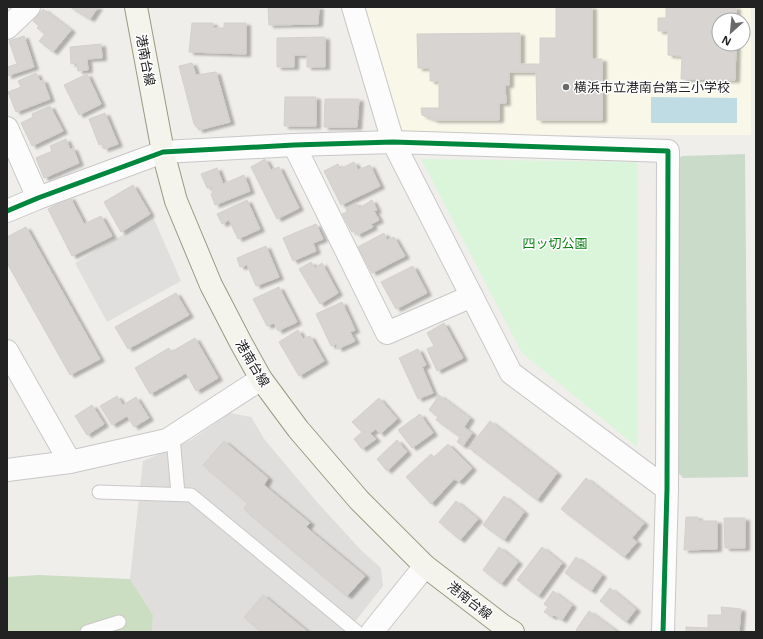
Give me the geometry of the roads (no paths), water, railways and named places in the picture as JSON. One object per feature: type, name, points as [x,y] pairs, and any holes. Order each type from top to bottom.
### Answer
[{"type":"street","points":[[7,28],[29,7]]},
{"type":"street","name":"港南台線","points":[[136,7],[163,152],[176,201],[211,285],[261,379],[298,429],[358,500],[426,566],[502,625],[514,632]]},
{"type":"street","points":[[353,7],[393,142],[511,373],[667,489]]},
{"type":"street","points":[[7,128],[38,198]]},
{"type":"street","points":[[7,211],[163,152],[294,145],[393,142],[668,151],[667,489],[663,632]]},
{"type":"street","points":[[294,145],[387,333],[472,296]]},
{"type":"street","points":[[7,351],[70,462]]},
{"type":"street","points":[[7,470],[70,462],[167,440],[261,379]]},
{"type":"street","points":[[372,632],[426,566]]},
{"type":"lane","points":[[172,437],[178,494]]},
{"type":"lane","points":[[99,492],[191,495],[357,632]]},
{"type":"lane","points":[[87,632],[119,622]]},
{"type":"water","points":[[651,97],[737,98],[737,123],[651,123]]},
{"type":"place","name":"横浜市立港南台第三小学校","points":[[566,87]]},
{"type":"park label","name":"四ッ切公園","points":[[555,243]]}]
